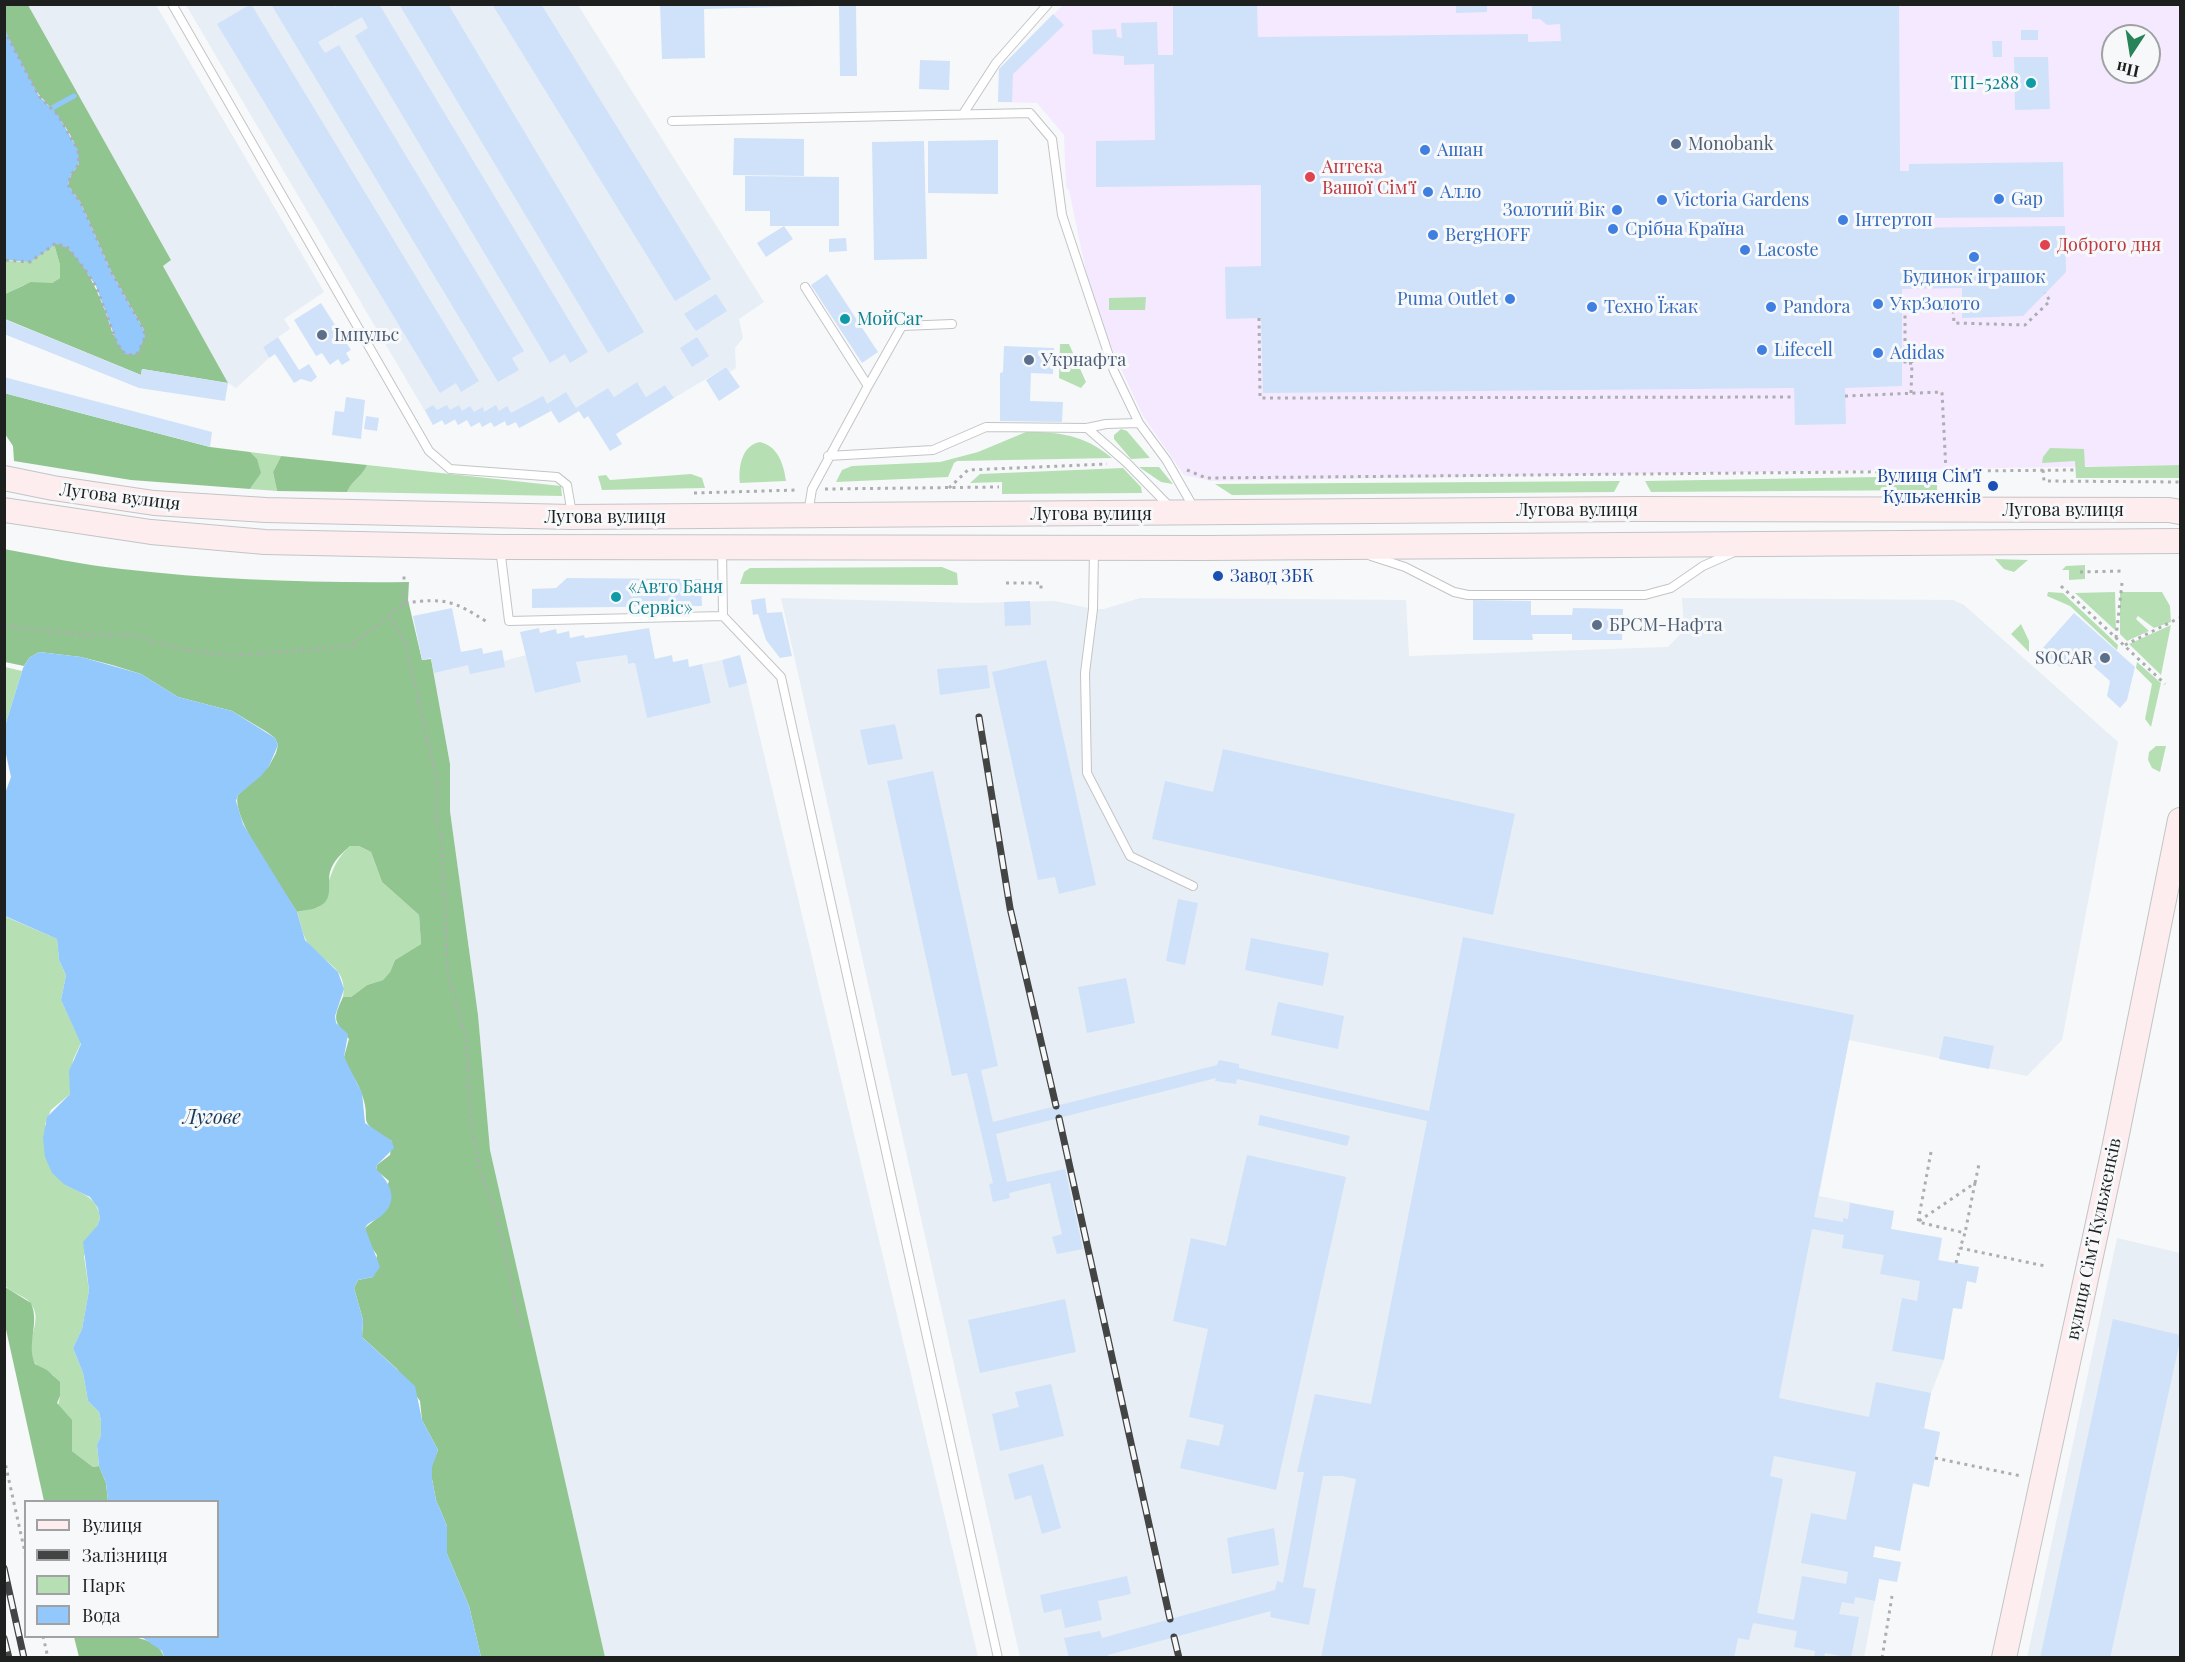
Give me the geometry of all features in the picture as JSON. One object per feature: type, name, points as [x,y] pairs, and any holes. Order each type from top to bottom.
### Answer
[{"type":"main road","name":"Лугова вулиця","points":[[4,478],[154,503],[278,511],[572,517],[1639,509],[2169,510],[2181,512]]},
{"type":"main road","name":"Лугова вулиця","points":[[4,510],[151,532],[265,542],[500,547],[1094,548],[2181,541]]},
{"type":"main road","name":"вулиця Сімʼї Кульженків","points":[[2004,1658],[2181,820]]},
{"type":"lane","points":[[172,4],[429,451],[450,469],[557,477],[567,484],[572,517]]},
{"type":"lane","points":[[963,114],[996,63],[1048,4]]},
{"type":"lane","points":[[672,121],[1030,113],[1052,139],[1062,215],[1114,371],[1139,423],[1167,461],[1186,513]]},
{"type":"lane","points":[[805,287],[868,386]]},
{"type":"lane","points":[[808,515],[812,489],[828,456],[902,326],[952,324]]},
{"type":"lane","points":[[828,456],[933,450],[987,427],[1087,428],[1106,424],[1139,423]]},
{"type":"lane","points":[[1087,428],[1186,513]]},
{"type":"lane","points":[[1342,546],[1405,567],[1442,587],[1468,595],[1645,595],[1671,588],[1703,566],[1753,543]]},
{"type":"lane","points":[[500,547],[509,621],[723,616]]},
{"type":"lane","points":[[722,548],[723,616],[781,677],[998,1658]]},
{"type":"lane","points":[[1094,548],[1093,609],[1085,673],[1087,773],[1130,856],[1193,886]]},
{"type":"path","points":[[4,30],[39,96],[58,115],[78,150],[79,164],[71,175],[68,185],[81,202],[112,273],[144,330],[145,337],[138,353],[132,355],[121,350],[96,286],[68,248],[56,243],[30,262],[4,260]]},
{"type":"path","points":[[1911,393],[1912,363],[1905,364],[1905,309],[1953,308],[1954,323],[2025,325],[2050,301],[2045,293]]},
{"type":"path","points":[[1259,318],[1260,398],[1795,397]]},
{"type":"path","points":[[1845,396],[1942,392],[1946,471]]},
{"type":"path","points":[[1167,461],[1206,478],[2074,470]]},
{"type":"path","points":[[949,488],[968,470],[1127,463]]},
{"type":"path","points":[[2043,470],[2044,481],[2181,482]]},
{"type":"path","points":[[686,493],[999,487]]},
{"type":"path","points":[[2079,572],[2124,571]]},
{"type":"path","points":[[404,573],[404,604]]},
{"type":"path","points":[[1006,583],[1041,583],[1041,592]]},
{"type":"path","points":[[2116,638],[2122,584]]},
{"type":"path","points":[[2061,586],[2165,684]]},
{"type":"path","points":[[4,626],[89,635],[132,634],[178,648],[228,656],[351,646],[404,604],[430,600],[459,603],[487,621]]},
{"type":"path","points":[[389,616],[405,642],[438,784],[436,814],[442,843],[448,976],[466,1037],[471,1124],[481,1175],[495,1209],[522,1331]]},
{"type":"path","points":[[2124,646],[2180,618]]},
{"type":"path","points":[[1918,1222],[1931,1152]]},
{"type":"path","points":[[1956,1263],[1965,1233],[1979,1164]]},
{"type":"path","points":[[1918,1222],[1975,1183]]},
{"type":"path","points":[[1918,1222],[1965,1233]]},
{"type":"path","points":[[1960,1248],[2044,1266]]},
{"type":"path","points":[[4,1458],[24,1548]]},
{"type":"path","points":[[1935,1458],[2043,1480]]},
{"type":"path","points":[[1882,1658],[1892,1596]]},
{"type":"path","points":[[43,1638],[48,1658]]},
{"type":"shaded area","points":[[28,5],[156,5],[324,292],[284,319],[290,329],[263,347],[269,358],[236,388],[228,383],[163,266],[171,260]]},
{"type":"shaded area","points":[[186,5],[578,5],[764,302],[739,319],[743,338],[735,348],[736,368],[730,372],[726,367],[674,398],[665,385],[646,397],[637,382],[614,397],[608,388],[559,423],[551,411],[519,428],[516,422],[507,426],[505,421],[494,427],[491,422],[482,427],[479,422],[471,427],[467,420],[458,425],[455,420],[445,425],[442,420],[433,425]]},
{"type":"shaded area","points":[[1063,5],[2180,5],[2180,465],[1211,481],[1184,475],[1143,416],[1094,310],[1069,190],[1066,187],[1064,135],[1037,103],[998,102],[999,69]]},
{"type":"shaded area","points":[[781,598],[973,603],[1055,601],[1093,609],[1104,609],[1140,598],[1406,600],[1409,656],[1668,647],[1684,630],[1682,598],[1953,600],[1964,605],[2118,742],[2062,1040],[2027,1076],[1849,1040],[1819,1196],[1894,1211],[1891,1229],[1942,1238],[1939,1260],[1976,1283],[1967,1281],[1962,1309],[1953,1308],[1944,1360],[1931,1393],[1924,1428],[1940,1432],[1929,1487],[1913,1484],[1900,1551],[1875,1546],[1873,1557],[1901,1562],[1879,1579],[1864,1657],[1020,1657]]},
{"type":"shaded area","points":[[482,648],[483,654],[502,650],[504,661],[526,655],[535,693],[580,682],[576,662],[627,655],[628,664],[635,663],[647,717],[711,703],[702,664],[722,660],[729,687],[747,683],[978,1657],[605,1657],[490,1150],[478,1015],[450,811],[450,764],[431,659]]},
{"type":"shaded area","points":[[2117,1238],[2180,1253],[2180,1657],[2027,1658]]},
{"type":"green space","points":[[4,5],[28,5],[171,260],[163,266],[228,383],[142,369],[141,375],[5,319],[5,294],[31,282],[52,283],[60,278],[60,265],[54,244],[64,246],[83,265],[99,296],[113,335],[144,330],[112,273],[81,203],[68,185],[71,175],[79,164],[75,145],[60,120],[37,92],[26,74],[5,28]]},
{"type":"green space","points":[[54,244],[60,265],[60,278],[52,283],[24,285],[5,294],[5,260],[21,262],[32,260]]},
{"type":"green space","points":[[1146,297],[1145,310],[1109,310],[1109,298]]},
{"type":"green space","points":[[1060,344],[1069,344],[1086,382],[1081,388],[1059,378]]},
{"type":"green space","points":[[4,393],[210,447],[250,452],[257,459],[261,473],[250,489],[131,480],[14,461],[13,446],[5,434]]},
{"type":"green space","points":[[1121,429],[1127,431],[1150,458],[1131,459],[1114,439],[1114,435]]},
{"type":"green space","points":[[1026,432],[1072,436],[1093,445],[1112,458],[957,461],[948,477],[836,482],[842,470],[852,466],[940,462],[978,452]]},
{"type":"green space","points":[[760,442],[776,452],[782,463],[786,481],[740,483],[742,458],[749,447]]},
{"type":"green space","points":[[2050,448],[2084,449],[2085,467],[2180,465],[2180,478],[2076,478],[2075,461],[2042,463],[2043,457]]},
{"type":"green space","points":[[250,452],[281,456],[273,472],[277,491],[250,489],[258,475],[259,466]]},
{"type":"green space","points":[[281,456],[367,465],[347,492],[277,491],[273,472]]},
{"type":"green space","points":[[367,465],[561,486],[562,496],[347,492]]},
{"type":"green space","points":[[1139,467],[1159,467],[1173,484],[1161,482]]},
{"type":"green space","points":[[1123,468],[1141,487],[1142,493],[1002,494],[1002,482],[970,483],[980,474]]},
{"type":"green space","points":[[691,474],[702,478],[705,488],[602,490],[598,476],[606,475],[610,480]]},
{"type":"green space","points":[[1937,476],[1937,490],[1651,492],[1645,481]]},
{"type":"green space","points":[[1620,481],[1614,492],[1232,495],[1215,484]]},
{"type":"green space","points":[[4,549],[78,563],[193,576],[337,582],[409,582],[408,600],[422,660],[431,659],[450,764],[450,811],[478,1015],[490,1150],[605,1657],[481,1657],[469,1606],[447,1554],[447,1526],[436,1500],[432,1479],[431,1467],[438,1450],[422,1420],[420,1401],[397,1369],[362,1337],[363,1320],[354,1288],[358,1280],[373,1277],[377,1255],[369,1244],[365,1228],[376,1219],[389,1181],[376,1170],[377,1165],[390,1155],[392,1141],[372,1128],[366,1120],[361,1092],[344,1057],[349,1039],[337,1023],[336,1015],[343,997],[351,997],[367,985],[383,980],[390,972],[395,960],[421,944],[419,915],[382,882],[371,852],[359,846],[350,846],[333,864],[329,876],[329,895],[324,903],[315,908],[297,912],[250,836],[238,805],[238,795],[269,766],[276,753],[278,745],[275,738],[267,732],[232,711],[178,697],[141,674],[112,665],[81,657],[39,652],[29,658],[24,666],[5,662]]},
{"type":"green space","points":[[1995,559],[2028,560],[2014,572],[2004,569]]},
{"type":"green space","points":[[2085,565],[2085,579],[2069,580],[2069,570],[2062,570],[2066,566]]},
{"type":"green space","points":[[942,567],[957,573],[958,585],[740,584],[744,572],[750,568]]},
{"type":"green space","points":[[2048,592],[2063,593],[2118,645],[2117,650],[2070,606],[2047,596]]},
{"type":"green space","points":[[2115,592],[2116,631],[2075,593]]},
{"type":"green space","points":[[2120,592],[2162,592],[2170,606],[2171,622],[2154,628],[2138,616],[2136,619],[2149,631],[2127,641],[2120,634]]},
{"type":"green space","points":[[2021,624],[2029,641],[2029,652],[2011,634]]},
{"type":"green space","points":[[2171,625],[2161,675],[2129,644]]},
{"type":"green space","points":[[2137,662],[2161,683],[2151,727],[2145,719],[2152,684],[2136,668]]},
{"type":"green space","points":[[5,667],[22,671],[5,726]]},
{"type":"green space","points":[[2156,746],[2166,746],[2160,772],[2152,768],[2148,760],[2149,752]]},
{"type":"green space","points":[[350,846],[359,846],[371,852],[382,882],[419,915],[421,944],[395,960],[390,972],[383,980],[367,985],[351,997],[343,997],[344,986],[337,970],[306,940],[297,912],[319,907],[334,867]]},
{"type":"green space","points":[[4,916],[57,939],[59,960],[66,975],[61,1000],[81,1043],[73,1060],[70,1094],[51,1110],[45,1124],[65,1185],[89,1197],[99,1212],[100,1219],[84,1256],[89,1290],[82,1329],[73,1348],[83,1373],[88,1401],[99,1412],[101,1421],[101,1435],[97,1445],[99,1466],[93,1467],[72,1451],[72,1430],[58,1406],[60,1396],[54,1376],[41,1369],[31,1356],[35,1311],[29,1301],[5,1286]]},
{"type":"green space","points":[[5,1287],[31,1303],[34,1318],[32,1349],[35,1364],[47,1370],[60,1382],[60,1396],[57,1403],[72,1420],[72,1451],[93,1467],[99,1466],[106,1483],[108,1500],[44,1500],[5,1325]]},
{"type":"green space","points":[[74,1638],[138,1638],[159,1648],[164,1657],[79,1657]]},
{"type":"water","points":[[5,30],[39,96],[58,115],[78,150],[79,164],[71,175],[68,185],[81,203],[112,273],[144,330],[145,337],[138,353],[125,354],[117,343],[96,286],[68,248],[56,244],[30,262],[5,260]]},
{"type":"water","name":"Лугове","points":[[39,652],[81,657],[141,674],[178,697],[232,711],[275,738],[278,745],[269,766],[261,776],[238,795],[236,801],[243,824],[297,912],[305,940],[338,972],[344,989],[335,1016],[336,1023],[348,1034],[344,1057],[362,1093],[365,1123],[392,1141],[394,1148],[377,1165],[376,1169],[389,1187],[390,1205],[380,1217],[365,1228],[380,1267],[373,1277],[358,1280],[354,1288],[363,1320],[362,1337],[415,1386],[422,1420],[438,1450],[432,1467],[432,1479],[436,1500],[447,1526],[447,1554],[469,1606],[481,1657],[164,1657],[162,1651],[143,1638],[219,1638],[219,1500],[108,1500],[106,1483],[99,1466],[97,1445],[101,1435],[101,1421],[99,1412],[88,1401],[83,1373],[73,1348],[82,1329],[89,1290],[83,1242],[100,1219],[98,1208],[90,1197],[65,1185],[52,1173],[45,1157],[43,1138],[47,1117],[70,1094],[69,1071],[81,1044],[61,1000],[66,975],[59,960],[57,939],[5,916],[4,796],[11,777],[5,750],[5,726],[23,668],[29,658]]},
{"type":"building","points":[[251,4],[479,381],[461,392],[456,383],[440,393],[217,24]]},
{"type":"building","points":[[271,4],[333,4],[335,7],[339,4],[379,4],[588,352],[570,363],[565,354],[550,363],[355,36],[368,28],[362,17],[318,42],[325,53],[339,45],[524,351],[512,358],[519,370],[498,382]]},
{"type":"building","points":[[399,4],[448,4],[644,332],[608,353]]},
{"type":"building","points":[[492,4],[541,4],[711,279],[675,301]]},
{"type":"building","points":[[660,4],[819,4],[819,6],[704,9],[705,58],[662,59]]},
{"type":"building","points":[[839,4],[856,6],[857,76],[840,76]]},
{"type":"building","name":"Victoria Gardens","points":[[1173,4],[1257,4],[1258,37],[1528,34],[1528,42],[1561,41],[1560,24],[1547,25],[1540,19],[1532,19],[1532,4],[1899,4],[1900,171],[1909,171],[1909,164],[2063,162],[2064,217],[1909,218],[1909,213],[1901,213],[1901,228],[2065,226],[2066,272],[2023,316],[1962,318],[1962,288],[1902,289],[1902,386],[1845,388],[1846,424],[1795,425],[1794,388],[1263,393],[1261,318],[1226,319],[1225,267],[1261,266],[1261,185],[1096,187],[1096,141],[1155,140],[1154,64],[1124,65],[1124,56],[1093,54],[1092,30],[1116,29],[1117,37],[1122,38],[1121,23],[1157,22],[1158,55],[1173,55]]},
{"type":"building","points":[[1456,4],[1487,4],[1487,12],[1456,13]]},
{"type":"building","points":[[1053,14],[1064,25],[1013,74],[1012,102],[998,102],[999,69]]},
{"type":"building","points":[[2021,30],[2038,30],[2038,40],[2021,40]]},
{"type":"building","points":[[1992,41],[2002,41],[2002,57],[1993,57]]},
{"type":"building","name":"ТП-5288","points":[[2014,57],[2048,57],[2050,109],[2015,110]]},
{"type":"building","points":[[920,60],[950,61],[949,90],[919,89]]},
{"type":"building","points":[[734,138],[804,139],[804,176],[733,175]]},
{"type":"building","points":[[998,140],[998,194],[928,193],[928,141]]},
{"type":"building","points":[[924,141],[927,259],[874,260],[872,142]]},
{"type":"building","points":[[745,176],[839,177],[839,226],[770,226],[770,211],[745,211]]},
{"type":"building","points":[[784,226],[793,239],[766,257],[757,243]]},
{"type":"building","points":[[846,238],[847,251],[829,252],[829,239]]},
{"type":"building","name":"МойCar","points":[[827,274],[878,352],[862,363],[811,285]]},
{"type":"building","points":[[716,294],[727,311],[696,331],[684,314]]},
{"type":"building","name":"Імпульс","points":[[321,303],[351,350],[346,353],[350,360],[342,365],[338,359],[330,365],[322,353],[316,356],[294,320]]},
{"type":"building","points":[[4,319],[141,375],[142,369],[228,383],[225,401],[139,388],[4,334]]},
{"type":"building","points":[[278,337],[299,370],[309,364],[317,377],[311,382],[301,379],[294,383],[275,354],[269,358],[263,347]]},
{"type":"building","points":[[697,337],[709,356],[692,367],[680,348]]},
{"type":"building","points":[[1004,346],[1054,348],[1053,374],[1031,373],[1030,401],[1063,402],[1062,422],[1000,421],[1000,373],[1003,372]]},
{"type":"building","points":[[726,367],[740,387],[719,401],[706,380]]},
{"type":"building","points":[[4,377],[212,432],[210,447],[4,393]]},
{"type":"building","points":[[637,382],[646,397],[665,385],[674,398],[616,434],[622,444],[610,451],[588,416],[584,419],[579,411],[559,423],[547,404],[566,392],[576,408],[608,388],[614,397]]},
{"type":"building","points":[[543,396],[551,411],[519,428],[516,422],[507,426],[505,421],[494,427],[491,422],[482,427],[480,422],[471,427],[467,420],[458,425],[455,419],[445,425],[442,420],[433,425],[425,410],[433,405],[437,410],[447,405],[450,410],[459,405],[462,411],[470,406],[474,412],[483,407],[484,412],[496,405],[499,411],[507,406],[511,413]]},
{"type":"building","points":[[346,397],[365,400],[361,439],[332,435],[335,411],[344,412]]},
{"type":"building","points":[[366,416],[379,418],[377,431],[364,429]]},
{"type":"building","name":"«Авто Баня Сервіс»","points":[[567,578],[701,579],[702,606],[532,608],[532,589],[556,588]]},
{"type":"building","points":[[765,598],[767,613],[782,612],[792,656],[780,658],[766,640],[758,614],[753,615],[751,600]]},
{"type":"building","points":[[1473,600],[1531,601],[1531,615],[1572,615],[1573,608],[1623,609],[1622,640],[1572,640],[1572,634],[1532,634],[1533,640],[1473,640]]},
{"type":"building","points":[[1030,601],[1031,625],[1005,626],[1004,602]]},
{"type":"building","points":[[452,608],[461,652],[482,648],[483,654],[502,650],[505,667],[470,674],[468,665],[434,673],[431,658],[422,660],[413,616]]},
{"type":"building","name":"SOCAR","points":[[2074,613],[2135,667],[2127,700],[2120,708],[2107,696],[2110,681],[2075,650],[2060,667],[2041,650]]},
{"type":"building","points":[[539,628],[540,633],[556,629],[557,634],[569,631],[570,638],[584,635],[585,638],[649,628],[655,659],[672,655],[673,662],[688,659],[689,667],[702,664],[711,703],[647,718],[635,663],[628,664],[627,655],[576,662],[581,682],[535,693],[520,632]]},
{"type":"building","points":[[740,655],[747,683],[729,688],[722,660]]},
{"type":"building","points":[[1046,660],[1096,885],[1059,894],[1055,877],[1038,880],[992,672]]},
{"type":"building","points":[[987,665],[990,688],[940,695],[937,669]]},
{"type":"building","points":[[895,724],[903,759],[868,765],[860,730]]},
{"type":"building","points":[[1223,749],[1515,814],[1493,915],[1152,839],[1165,781],[1213,792]]},
{"type":"building","points":[[933,771],[998,1066],[981,1070],[993,1122],[1217,1065],[1219,1060],[1239,1064],[1239,1068],[1429,1111],[1463,937],[1854,1015],[1814,1217],[1843,1222],[1843,1218],[1848,1219],[1850,1203],[1894,1211],[1891,1229],[1942,1238],[1938,1260],[1979,1267],[1976,1283],[1967,1281],[1962,1309],[1953,1308],[1944,1360],[1892,1351],[1902,1298],[1917,1301],[1920,1281],[1880,1274],[1884,1255],[1842,1248],[1844,1235],[1812,1229],[1779,1398],[1869,1417],[1876,1382],[1931,1393],[1924,1428],[1917,1427],[1940,1432],[1929,1487],[1913,1483],[1900,1551],[1875,1546],[1873,1557],[1901,1562],[1897,1582],[1879,1579],[1875,1601],[1855,1597],[1854,1604],[1842,1602],[1839,1614],[1859,1617],[1851,1658],[1825,1653],[1824,1658],[1814,1658],[1815,1651],[1794,1647],[1797,1631],[1753,1623],[1749,1640],[1738,1638],[1734,1658],[1321,1658],[1356,1479],[1323,1476],[1303,1587],[1316,1589],[1309,1625],[1270,1617],[1271,1611],[1108,1655],[1108,1658],[1069,1658],[1064,1638],[1100,1631],[1102,1638],[1275,1590],[1277,1581],[1283,1583],[1304,1472],[1297,1472],[1315,1394],[1371,1404],[1427,1121],[1237,1079],[1236,1084],[1215,1081],[1216,1078],[996,1134],[1007,1182],[1065,1169],[1083,1249],[1057,1254],[1052,1237],[1062,1234],[1050,1183],[1009,1193],[1010,1198],[993,1202],[989,1184],[993,1183],[967,1073],[952,1076],[887,781]],"holes":[[[1774,1456],[1856,1472],[1846,1520],[1811,1513],[1801,1563],[1848,1572],[1846,1584],[1802,1576],[1794,1620],[1757,1613],[1783,1479],[1770,1476]]]},
{"type":"building","points":[[1178,899],[1198,903],[1185,965],[1166,961]]},
{"type":"building","points":[[1251,938],[1329,953],[1323,986],[1245,970]]},
{"type":"building","points":[[1126,978],[1135,1023],[1087,1033],[1078,987]]},
{"type":"building","points":[[1278,1002],[1344,1016],[1338,1049],[1271,1035]]},
{"type":"building","points":[[1944,1036],[1994,1046],[1989,1069],[1939,1059]]},
{"type":"building","points":[[1260,1115],[1350,1136],[1347,1146],[1258,1125]]},
{"type":"building","points":[[1247,1155],[1346,1177],[1276,1490],[1180,1468],[1187,1439],[1219,1446],[1224,1425],[1189,1417],[1208,1329],[1173,1321],[1191,1238],[1226,1246]]},
{"type":"building","points":[[1065,1299],[1076,1352],[980,1373],[968,1320]]},
{"type":"building","points":[[2113,1319],[2180,1335],[2180,1341],[2110,1658],[2040,1658]]},
{"type":"building","points":[[1051,1384],[1064,1436],[1000,1451],[992,1414],[1019,1407],[1015,1392]]},
{"type":"building","points":[[1043,1464],[1061,1528],[1042,1534],[1031,1495],[1015,1500],[1008,1474]]},
{"type":"building","points":[[1274,1528],[1279,1565],[1232,1574],[1227,1538]]},
{"type":"building","points":[[1127,1576],[1131,1594],[1098,1601],[1102,1620],[1065,1628],[1061,1609],[1044,1613],[1040,1595]]},
{"type":"waterway","points":[[52,108],[74,96]]},
{"type":"railway","points":[[979,717],[1010,908],[1056,1106]]},
{"type":"railway","points":[[1059,1118],[1170,1619]]},
{"type":"railway","points":[[4,1568],[24,1658]]},
{"type":"railway","points":[[1174,1637],[1179,1658]]},
{"type":"railway","points":[[4,1638],[9,1658]]},
{"type":"place","name":"ТП-5288","points":[[2031,83]]},
{"type":"place","name":"Monobank","points":[[1676,144]]},
{"type":"place","name":"Ашан","points":[[1425,150]]},
{"type":"place","name":"Аптека Вашої Сім'ї","points":[[1310,177]]},
{"type":"place","name":"Алло","points":[[1428,192]]},
{"type":"place","name":"Gap","points":[[1999,199]]},
{"type":"place","name":"Victoria Gardens","points":[[1662,200]]},
{"type":"place","name":"Золотий Вік","points":[[1617,210]]},
{"type":"place","name":"Інтертоп","points":[[1843,220]]},
{"type":"place","name":"Срібна Країна","points":[[1613,229]]},
{"type":"place","name":"BergHOFF","points":[[1433,235]]},
{"type":"place","name":"Доброго дня","points":[[2045,245]]},
{"type":"place","name":"Lacoste","points":[[1745,250]]},
{"type":"place","name":"Будинок іграшок","points":[[1974,257]]},
{"type":"place","name":"Puma Outlet","points":[[1510,299]]},
{"type":"place","name":"УкрЗолото","points":[[1878,304]]},
{"type":"place","name":"Техно Їжак","points":[[1592,307]]},
{"type":"place","name":"Pandora","points":[[1771,307]]},
{"type":"place","name":"МойCar","points":[[845,319]]},
{"type":"place","name":"Імпульс","points":[[322,335]]},
{"type":"place","name":"Lifecell","points":[[1762,350]]},
{"type":"place","name":"Adidas","points":[[1878,353]]},
{"type":"place","name":"Укрнафта","points":[[1029,360]]},
{"type":"place","name":"Вулиця Сім'ї Кульженків","points":[[1993,486]]},
{"type":"place","name":"Завод ЗБК","points":[[1218,576]]},
{"type":"place","name":"«Авто Баня Сервіс»","points":[[616,597]]},
{"type":"place","name":"БРСМ-Нафта","points":[[1597,625]]},
{"type":"place","name":"SOCAR","points":[[2105,658]]}]
